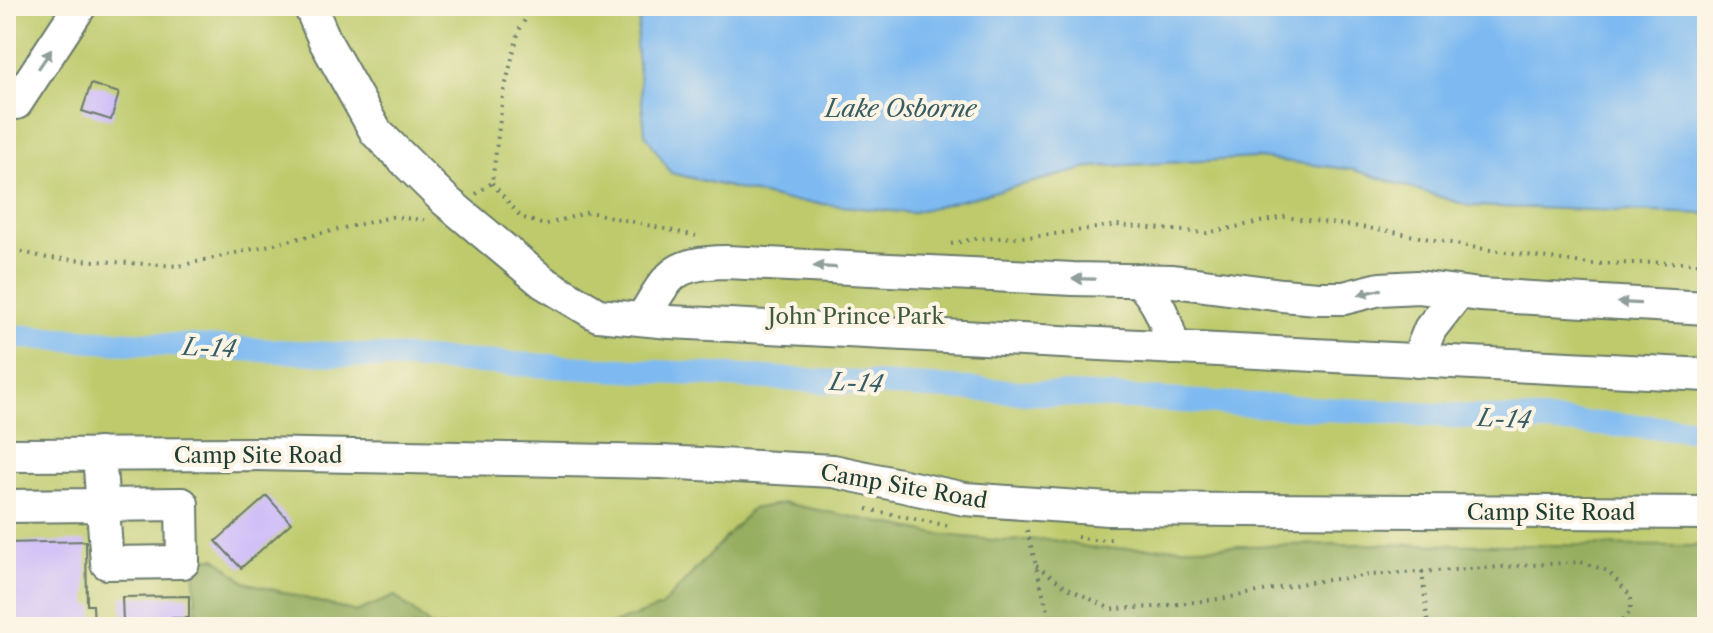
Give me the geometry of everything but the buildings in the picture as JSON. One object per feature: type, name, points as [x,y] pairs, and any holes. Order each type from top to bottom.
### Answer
[{"type":"street","points":[[6,103],[16,103],[80,6]]},
{"type":"street","points":[[310,6],[325,41],[376,132],[455,208],[543,282],[598,315],[1707,375]]},
{"type":"street","points":[[642,319],[668,279],[689,265],[704,262],[1139,280],[1318,298],[1344,298],[1399,287],[1418,287],[1458,293],[1707,308]]},
{"type":"street","points":[[1139,280],[1165,317],[1173,348]]},
{"type":"street","points":[[1417,361],[1430,329],[1458,293]]},
{"type":"street","points":[[6,506],[103,505],[99,454]]},
{"type":"street","name":"Camp Site Road","points":[[6,455],[255,454],[708,464],[833,471],[965,499],[1108,509],[1707,513]]},
{"type":"path","points":[[533,6],[519,30],[503,95],[492,183],[521,217],[544,225],[589,212],[697,236]]},
{"type":"path","points":[[6,248],[47,258],[179,266],[392,217],[438,221],[492,183]]},
{"type":"path","points":[[948,245],[973,239],[1041,236],[1117,225],[1207,233],[1284,217],[1590,264],[1707,264]]},
{"type":"path","points":[[1027,530],[1046,605],[1055,627]]},
{"type":"path","points":[[1036,566],[1068,588],[1111,609],[1226,598],[1311,582],[1422,571],[1581,562],[1608,571],[1631,596],[1631,611],[1614,627]]},
{"type":"path","points":[[1422,571],[1428,627]]},
{"type":"path","points":[[1499,627],[1513,620],[1541,627]]},
{"type":"green space","name":"John Prince Park","points":[[6,6],[1707,6],[1707,627],[6,627]]},
{"type":"green space","points":[[784,503],[936,534],[1003,541],[1047,539],[1098,549],[1338,544],[1707,546],[1707,627],[604,627],[661,607],[752,509]]},
{"type":"green space","points":[[216,558],[245,582],[356,612],[395,596],[432,627],[197,627],[194,559]]},
{"type":"water","name":"Lake Osborne","points":[[642,6],[1707,6],[1707,214],[1469,206],[1354,170],[1258,158],[1093,167],[910,213],[783,200],[671,173],[645,134],[636,44]]},
{"type":"waterway","name":"L-14","points":[[6,336],[1707,430]]}]
